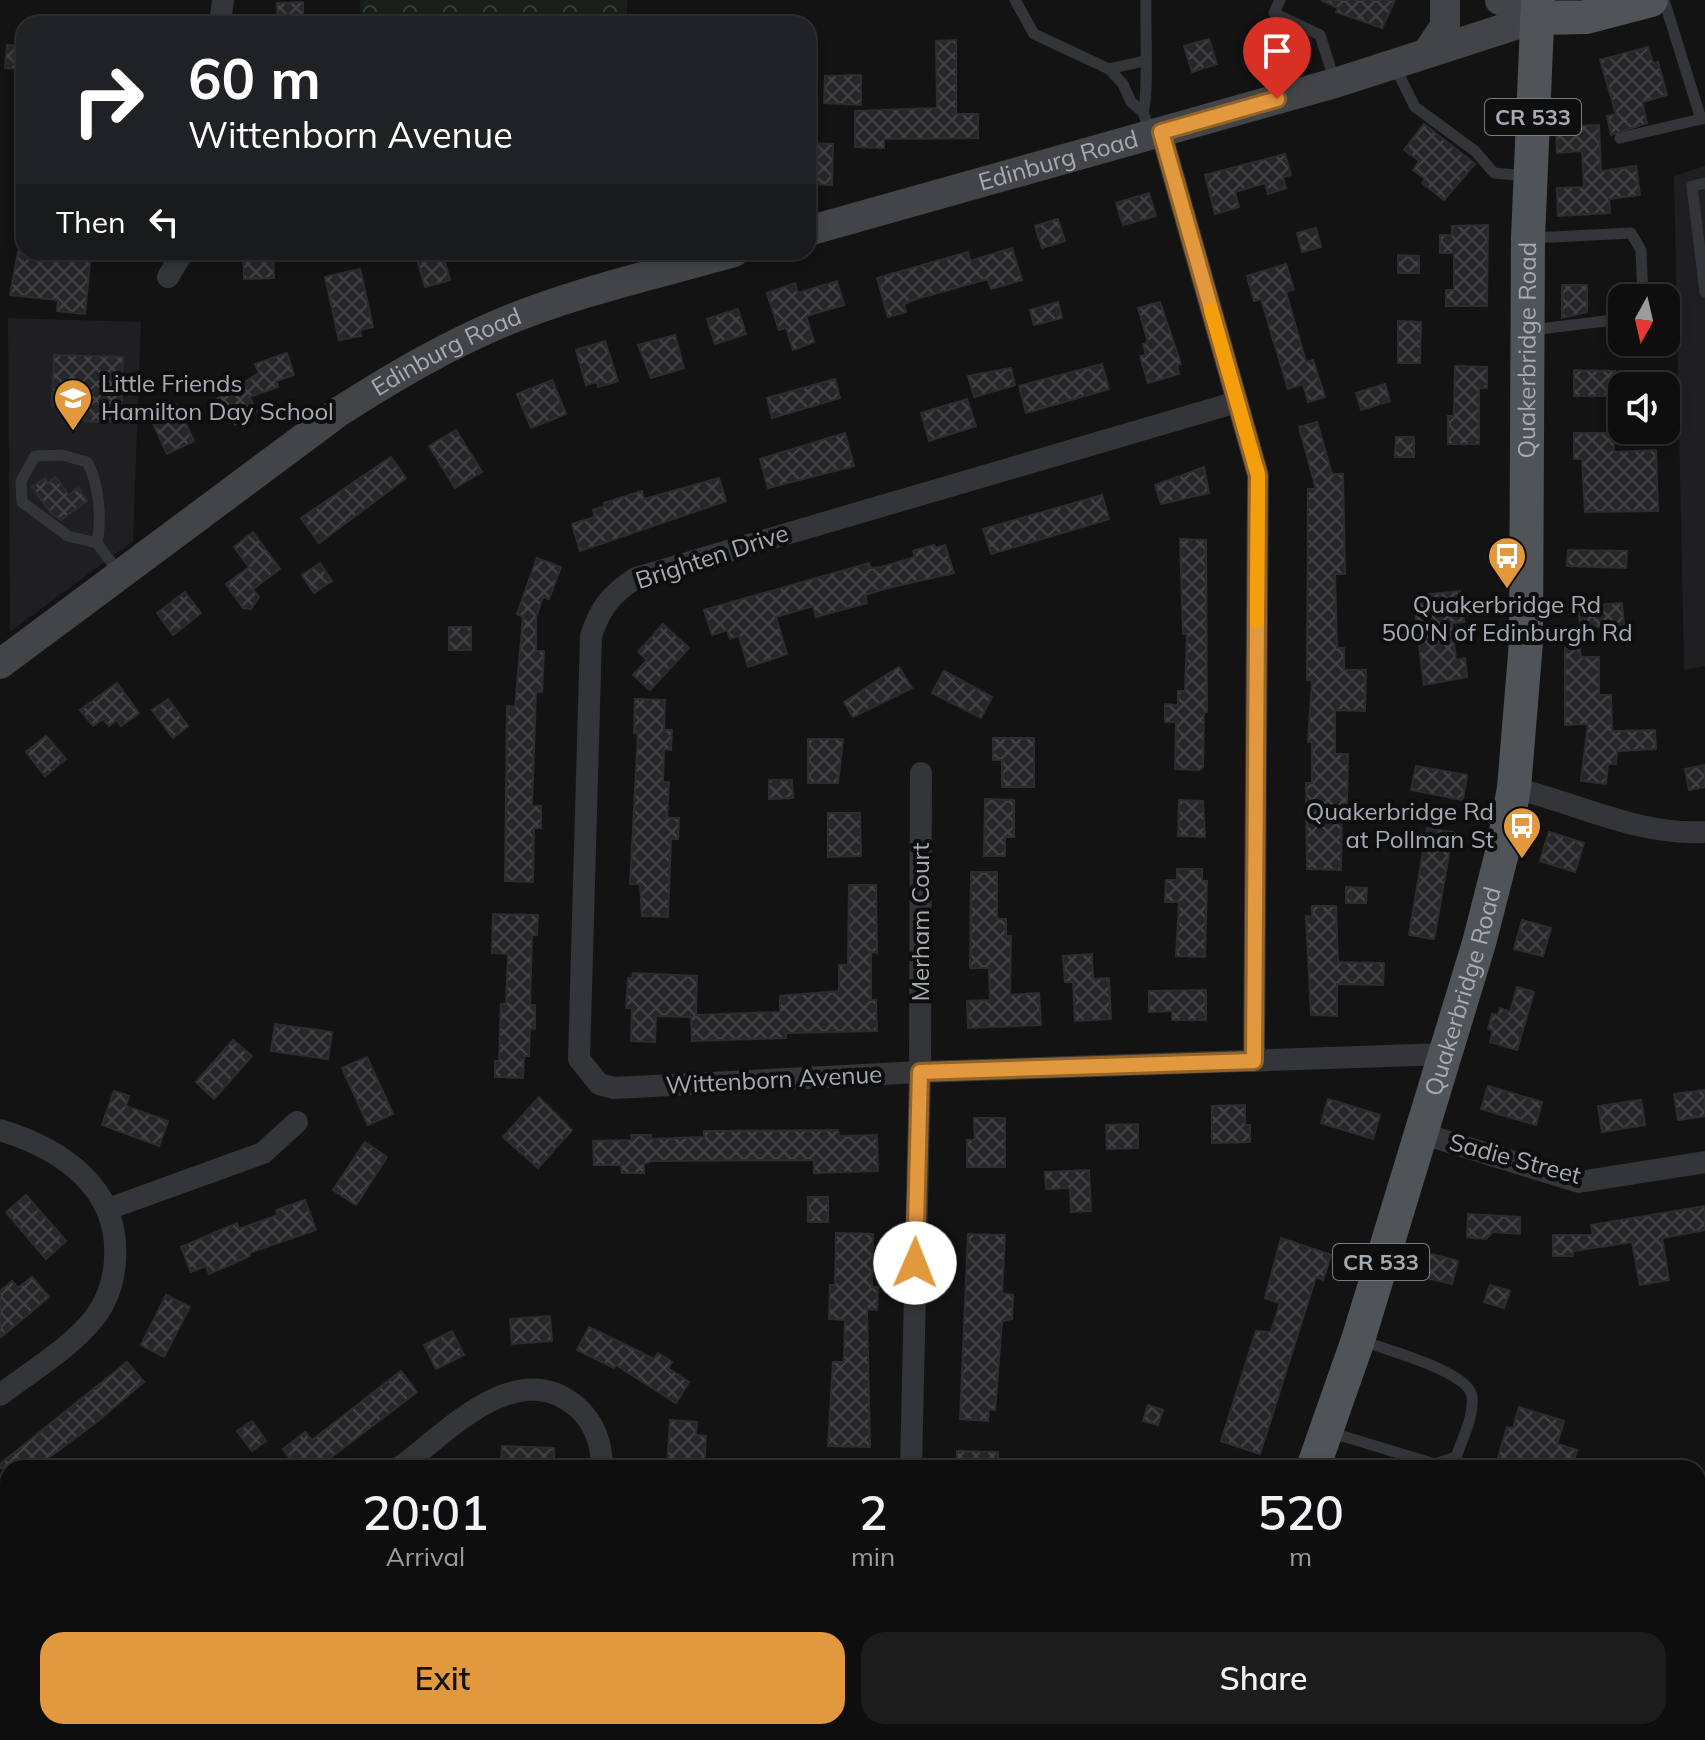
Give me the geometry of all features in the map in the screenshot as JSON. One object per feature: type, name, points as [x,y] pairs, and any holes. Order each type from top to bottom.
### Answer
[{"type":"main road","points":[[1427,53],[1445,26],[1445,0]]},
{"type":"main road","points":[[1500,0],[1586,17],[1651,0]]},
{"type":"main road","name":"Edinburg Road","points":[[816,229],[1152,126],[1335,83],[1427,53],[1537,9]]},
{"type":"main road","name":"Quakerbridge Road","points":[[1316,1460],[1358,1340],[1479,943],[1514,788],[1526,642],[1528,238],[1537,9]]},
{"type":"main road","name":"Edinburg Road","points":[[0,664],[340,411],[445,349],[553,303],[706,260]]},
{"type":"street","points":[[1152,126],[1258,475],[1254,1061]]},
{"type":"street","points":[[168,277],[178,260]]},
{"type":"street","name":"Brighten Drive","points":[[588,1074],[579,1059],[579,1045],[591,636],[598,614],[613,593],[651,574],[1237,402]]},
{"type":"street","name":"Merham Court","points":[[911,1460],[920,1072],[921,773]]},
{"type":"street","points":[[1514,788],[1625,821],[1670,830],[1705,832]]},
{"type":"street","name":"Wittenborn Avenue","points":[[588,1074],[599,1084],[614,1088],[920,1072],[1445,1054]]},
{"type":"street","points":[[108,1209],[263,1153],[297,1122]]},
{"type":"street","points":[[0,1130],[33,1141],[71,1163],[97,1189],[108,1209],[116,1246],[115,1271],[96,1315],[81,1333],[0,1395]]},
{"type":"street","name":"Sadie Street","points":[[1420,1133],[1579,1182],[1705,1162]]},
{"type":"street","points":[[410,1460],[496,1396],[532,1388],[568,1400],[585,1414],[596,1431],[601,1460]]},
{"type":"lane","points":[[1015,0],[1034,34],[1109,69],[1152,126]]},
{"type":"lane","points":[[1146,0],[1144,61],[1152,126]]},
{"type":"lane","points":[[1280,0],[1274,13],[1320,35],[1335,83]]},
{"type":"lane","points":[[1620,138],[1703,118],[1664,0]]},
{"type":"lane","points":[[1109,69],[1144,61]]},
{"type":"lane","points":[[1393,64],[1415,107],[1475,151],[1494,173],[1530,177]]},
{"type":"lane","points":[[1705,183],[1692,186],[1705,292]]},
{"type":"lane","points":[[1528,238],[1631,233],[1641,250],[1642,284]]},
{"type":"lane","points":[[1527,331],[1608,321]]},
{"type":"lane","points":[[97,543],[68,536],[22,502],[21,481],[35,456],[62,455],[87,462],[96,500],[97,543],[120,574]]},
{"type":"lane","points":[[1358,1340],[1460,1377],[1472,1393],[1471,1418],[1456,1457],[1447,1460]]},
{"type":"lane","points":[[1325,1430],[1422,1460]]},
{"type":"shaded area","points":[[1705,166],[1705,666],[1684,670],[1678,356],[1680,284],[1676,284],[1674,176]]},
{"type":"shaded area","name":"Little Friends Hamilton Day School","points":[[8,318],[141,322],[133,541],[10,632]]},
{"type":"green space","points":[[360,0],[627,0],[627,16],[361,16]]},
{"type":"building","points":[[1321,0],[1395,0],[1382,28],[1336,12],[1338,8]]},
{"type":"building","points":[[303,2],[303,16],[278,16],[277,3]]},
{"type":"building","points":[[1209,39],[1217,64],[1192,72],[1184,46]]},
{"type":"building","points":[[956,40],[956,114],[978,114],[978,138],[884,139],[884,148],[855,147],[855,111],[937,108],[936,41]]},
{"type":"building","points":[[7,45],[16,46],[16,69],[5,68]]},
{"type":"building","points":[[1648,47],[1653,63],[1658,62],[1667,95],[1642,102],[1647,123],[1611,135],[1607,116],[1616,114],[1600,60]]},
{"type":"building","points":[[861,75],[861,105],[824,103],[825,76]]},
{"type":"building","points":[[1424,124],[1475,164],[1444,200],[1422,183],[1425,179],[1413,170],[1419,161],[1404,150]]},
{"type":"building","points":[[1599,125],[1601,171],[1636,166],[1640,195],[1609,199],[1610,213],[1558,216],[1557,188],[1584,187],[1582,151],[1557,153],[1556,127]]},
{"type":"building","points":[[816,143],[833,144],[832,185],[816,184]]},
{"type":"building","points":[[1285,154],[1291,175],[1283,177],[1286,188],[1268,194],[1265,183],[1235,192],[1239,207],[1215,214],[1205,175]]},
{"type":"building","points":[[1149,193],[1156,216],[1123,225],[1116,203]]},
{"type":"building","points":[[1058,219],[1065,241],[1042,248],[1035,226]]},
{"type":"building","points":[[1488,225],[1487,306],[1446,306],[1446,290],[1454,290],[1454,253],[1440,253],[1440,235],[1452,235],[1452,226]]},
{"type":"building","points":[[1316,228],[1321,247],[1302,252],[1297,233]]},
{"type":"building","points":[[1012,248],[1022,280],[991,289],[988,279],[916,299],[904,304],[906,312],[888,317],[877,278],[968,252],[970,261]]},
{"type":"building","points":[[1398,255],[1419,256],[1419,273],[1398,273]]},
{"type":"building","points":[[17,260],[90,260],[85,314],[57,311],[58,300],[10,295]]},
{"type":"building","points":[[243,260],[273,260],[274,278],[244,279]]},
{"type":"building","points":[[417,260],[444,260],[450,280],[425,287]]},
{"type":"building","points":[[1286,264],[1294,289],[1286,292],[1306,362],[1313,360],[1325,397],[1308,402],[1303,384],[1288,389],[1261,299],[1254,301],[1247,276]]},
{"type":"building","points":[[360,269],[373,327],[360,330],[361,336],[339,340],[325,277]]},
{"type":"building","points":[[837,281],[844,305],[806,316],[814,342],[793,350],[786,328],[779,330],[767,293],[795,283],[798,293]]},
{"type":"building","points":[[1562,285],[1587,285],[1587,312],[1562,318]]},
{"type":"building","points":[[1058,302],[1062,318],[1034,325],[1030,310]]},
{"type":"building","points":[[1160,302],[1181,364],[1177,365],[1179,374],[1148,383],[1140,356],[1146,355],[1143,344],[1148,342],[1138,308]]},
{"type":"building","points":[[738,309],[746,334],[715,344],[707,319]]},
{"type":"building","points":[[1398,321],[1421,322],[1420,363],[1398,363]]},
{"type":"building","points":[[675,335],[684,368],[651,378],[638,345]]},
{"type":"building","points":[[605,341],[618,381],[598,387],[597,382],[586,385],[576,350]]},
{"type":"building","points":[[287,353],[294,375],[276,381],[278,387],[249,397],[258,411],[235,425],[223,406],[213,409],[210,403],[259,373],[255,364]]},
{"type":"building","points":[[54,355],[123,357],[121,422],[84,421],[85,406],[52,405]]},
{"type":"building","points":[[1102,364],[1109,389],[1026,413],[1019,386]]},
{"type":"building","points":[[1455,366],[1487,367],[1487,388],[1479,388],[1479,444],[1448,444],[1448,416],[1454,416]]},
{"type":"building","points":[[1011,368],[1015,385],[974,397],[968,376]]},
{"type":"building","points":[[1574,370],[1615,371],[1608,372],[1608,396],[1574,396]]},
{"type":"building","points":[[835,379],[840,398],[772,418],[767,398]]},
{"type":"building","points":[[552,380],[566,414],[531,428],[517,394]]},
{"type":"building","points":[[1385,384],[1390,401],[1361,410],[1356,393]]},
{"type":"building","points":[[967,399],[976,426],[929,441],[921,413]]},
{"type":"building","points":[[177,405],[194,441],[167,454],[150,417]]},
{"type":"building","points":[[1317,422],[1332,474],[1343,474],[1345,574],[1335,574],[1337,648],[1344,648],[1344,670],[1366,670],[1365,711],[1335,710],[1335,754],[1348,754],[1347,804],[1342,804],[1341,870],[1307,869],[1306,783],[1312,783],[1312,742],[1308,742],[1312,680],[1307,680],[1308,489],[1316,489],[1299,427]]},
{"type":"building","points":[[456,430],[482,472],[455,488],[429,446]]},
{"type":"building","points":[[845,433],[854,466],[768,488],[760,459]]},
{"type":"building","points":[[1574,433],[1608,433],[1608,444],[1614,444],[1614,452],[1656,450],[1658,511],[1585,512],[1582,459],[1574,459]]},
{"type":"building","points":[[1396,437],[1414,437],[1414,457],[1395,457]]},
{"type":"building","points":[[391,457],[406,478],[319,543],[301,518]]},
{"type":"building","points":[[1204,467],[1209,493],[1161,504],[1155,485]]},
{"type":"building","points":[[56,477],[69,495],[78,488],[87,501],[61,520],[51,513],[32,487],[45,478],[48,483]]},
{"type":"building","points":[[719,478],[726,501],[580,551],[572,524],[595,517],[593,510],[605,506],[604,503],[642,491],[644,499]]},
{"type":"building","points":[[1102,495],[1109,519],[991,554],[983,529]]},
{"type":"building","points":[[253,532],[280,569],[253,589],[259,597],[251,609],[243,608],[226,584],[249,567],[234,547]]},
{"type":"building","points":[[1180,539],[1206,540],[1207,712],[1204,712],[1203,767],[1199,770],[1175,769],[1176,722],[1165,722],[1165,704],[1178,705],[1178,691],[1185,691],[1187,634],[1183,634]]},
{"type":"building","points":[[934,545],[935,548],[945,545],[954,573],[865,595],[867,603],[816,617],[813,606],[776,617],[787,654],[748,667],[739,636],[730,639],[727,630],[712,635],[704,610],[869,563],[871,568],[882,567],[915,557],[913,551]]},
{"type":"building","points":[[1568,550],[1627,551],[1626,568],[1567,566]]},
{"type":"building","points":[[537,558],[561,567],[549,599],[543,597],[536,617],[536,651],[544,651],[542,692],[536,692],[532,806],[541,806],[541,828],[534,828],[533,882],[505,881],[507,706],[515,707],[523,617],[517,614]]},
{"type":"building","points":[[320,563],[332,581],[314,593],[302,575]]},
{"type":"building","points":[[1460,591],[1464,622],[1452,623],[1456,660],[1465,658],[1467,677],[1424,685],[1413,596]]},
{"type":"building","points":[[185,592],[201,613],[173,635],[157,613]]},
{"type":"building","points":[[1622,603],[1624,625],[1580,628],[1578,606]]},
{"type":"building","points":[[663,624],[689,648],[650,690],[633,675],[647,660],[638,652]]},
{"type":"building","points":[[449,627],[471,627],[471,650],[449,650]]},
{"type":"building","points":[[1565,648],[1580,648],[1581,657],[1599,657],[1599,695],[1611,695],[1612,731],[1655,730],[1656,749],[1617,751],[1616,764],[1608,764],[1606,784],[1581,781],[1588,724],[1565,725]]},
{"type":"building","points":[[899,667],[912,688],[853,717],[844,702]]},
{"type":"building","points":[[944,671],[992,697],[981,718],[932,693]]},
{"type":"building","points":[[117,683],[139,713],[121,726],[117,720],[109,726],[103,719],[93,726],[80,710]]},
{"type":"building","points":[[168,699],[188,726],[173,738],[152,710]]},
{"type":"building","points":[[635,699],[665,700],[664,730],[672,730],[671,750],[664,749],[663,782],[669,782],[667,818],[679,818],[678,839],[671,839],[668,917],[642,916],[640,884],[630,884],[638,733],[634,733]]},
{"type":"building","points":[[46,736],[66,759],[45,776],[26,752]]},
{"type":"building","points":[[993,738],[1034,738],[1034,787],[1002,787],[1002,760],[993,760]]},
{"type":"building","points":[[808,739],[843,739],[838,783],[808,783]]},
{"type":"building","points":[[1705,765],[1705,787],[1689,790],[1685,769]]},
{"type":"building","points":[[1416,766],[1467,775],[1463,800],[1411,790]]},
{"type":"building","points":[[769,780],[792,780],[793,798],[769,799]]},
{"type":"building","points":[[985,799],[1014,800],[1014,837],[1005,837],[1005,856],[984,856]]},
{"type":"building","points":[[1179,800],[1203,801],[1205,837],[1178,836]]},
{"type":"building","points":[[828,813],[860,813],[861,856],[828,857]]},
{"type":"building","points":[[1427,828],[1453,832],[1434,939],[1409,935]]},
{"type":"building","points":[[1549,832],[1584,843],[1575,872],[1540,861]]},
{"type":"building","points":[[1177,869],[1202,869],[1202,881],[1207,881],[1205,957],[1176,956],[1179,902],[1165,902],[1166,880],[1177,880]]},
{"type":"building","points":[[971,872],[997,872],[997,919],[1006,919],[1006,936],[1011,936],[1010,995],[1039,993],[1041,1025],[968,1028],[967,1001],[990,1000],[989,968],[970,968]]},
{"type":"building","points":[[849,885],[876,885],[877,953],[871,952],[871,1000],[876,1000],[877,1031],[786,1033],[786,1038],[692,1041],[691,1017],[656,1016],[655,1042],[631,1041],[632,1008],[626,1008],[628,978],[632,978],[633,973],[697,976],[696,1015],[780,1012],[780,996],[839,991],[839,965],[848,965]]},
{"type":"building","points":[[1346,887],[1367,888],[1366,903],[1346,903]]},
{"type":"building","points":[[1312,906],[1336,906],[1338,962],[1384,963],[1383,985],[1337,984],[1337,1016],[1311,1015],[1306,916],[1312,917]]},
{"type":"building","points":[[493,914],[538,915],[537,935],[532,935],[530,1005],[535,1005],[535,1029],[530,1029],[529,1056],[524,1056],[523,1078],[495,1077],[495,1061],[499,1061],[501,1004],[506,1004],[508,954],[492,953]]},
{"type":"building","points":[[1522,920],[1551,928],[1543,956],[1514,949]]},
{"type":"building","points":[[1092,954],[1093,979],[1109,978],[1111,1019],[1075,1021],[1073,982],[1065,982],[1063,956]]},
{"type":"building","points":[[1517,987],[1534,992],[1517,1050],[1490,1042],[1493,1030],[1488,1029],[1492,1014],[1498,1015],[1500,1008],[1510,1012]]},
{"type":"building","points":[[1206,990],[1206,1020],[1172,1020],[1172,1011],[1149,1012],[1149,991]]},
{"type":"building","points":[[275,1024],[332,1032],[328,1059],[271,1051]]},
{"type":"building","points":[[233,1040],[252,1056],[214,1099],[196,1082]]},
{"type":"building","points":[[367,1057],[393,1114],[368,1125],[342,1068]]},
{"type":"building","points":[[1488,1086],[1542,1102],[1536,1125],[1481,1109]]},
{"type":"building","points":[[1705,1090],[1705,1116],[1678,1120],[1674,1094]]},
{"type":"building","points":[[114,1091],[129,1096],[126,1106],[168,1121],[159,1146],[102,1125]]},
{"type":"building","points":[[539,1097],[572,1130],[538,1168],[503,1137]]},
{"type":"building","points":[[1328,1099],[1380,1115],[1373,1139],[1321,1123]]},
{"type":"building","points":[[1641,1100],[1645,1125],[1602,1132],[1598,1106]]},
{"type":"building","points":[[1245,1105],[1245,1125],[1250,1125],[1250,1142],[1212,1143],[1212,1106]]},
{"type":"building","points":[[974,1118],[1005,1118],[1005,1167],[967,1167],[967,1140],[975,1140]]},
{"type":"building","points":[[1138,1124],[1138,1148],[1107,1149],[1106,1125]]},
{"type":"building","points":[[838,1130],[839,1136],[877,1135],[878,1171],[814,1173],[814,1160],[652,1161],[644,1164],[644,1173],[622,1173],[621,1165],[594,1165],[593,1141],[632,1140],[631,1135],[651,1135],[651,1139],[704,1137],[704,1131]]},
{"type":"building","points":[[365,1142],[387,1157],[356,1205],[333,1190]]},
{"type":"building","points":[[1089,1170],[1091,1211],[1071,1212],[1070,1188],[1046,1189],[1045,1172]]},
{"type":"building","points":[[26,1195],[66,1241],[46,1259],[6,1212]]},
{"type":"building","points":[[808,1197],[828,1197],[828,1222],[808,1222]]},
{"type":"building","points":[[305,1200],[316,1230],[249,1253],[250,1256],[209,1274],[206,1266],[191,1272],[181,1247],[237,1223],[239,1229],[278,1215],[276,1210]]},
{"type":"building","points":[[1705,1206],[1705,1230],[1662,1238],[1669,1280],[1640,1285],[1632,1242],[1573,1251],[1573,1256],[1553,1256],[1553,1235],[1593,1235],[1591,1225]]},
{"type":"building","points":[[1468,1214],[1520,1217],[1520,1234],[1493,1232],[1486,1239],[1467,1237]]},
{"type":"building","points":[[836,1233],[873,1234],[872,1287],[878,1287],[877,1310],[867,1309],[870,1447],[828,1446],[833,1362],[844,1362],[845,1320],[829,1319],[830,1285],[835,1285]]},
{"type":"building","points":[[968,1234],[1005,1235],[1002,1293],[1013,1295],[1012,1319],[1002,1321],[995,1410],[989,1409],[988,1421],[960,1419]]},
{"type":"building","points":[[1281,1238],[1331,1255],[1323,1280],[1316,1277],[1260,1454],[1221,1441],[1256,1331],[1271,1332],[1280,1303],[1265,1298]]},
{"type":"building","points":[[1420,1251],[1458,1261],[1452,1284],[1414,1275]]},
{"type":"building","points":[[32,1277],[49,1297],[0,1338],[0,1291],[12,1281],[18,1288]]},
{"type":"building","points":[[1490,1285],[1510,1291],[1504,1308],[1484,1302]]},
{"type":"building","points":[[166,1295],[190,1307],[164,1357],[141,1345]]},
{"type":"building","points":[[550,1316],[552,1341],[512,1344],[510,1319]]},
{"type":"building","points":[[589,1327],[654,1359],[658,1353],[672,1362],[668,1368],[689,1382],[676,1403],[616,1365],[614,1368],[577,1350]]},
{"type":"building","points":[[452,1331],[464,1355],[436,1369],[424,1345]]},
{"type":"building","points":[[127,1362],[144,1382],[46,1460],[5,1460]]},
{"type":"building","points":[[401,1371],[417,1392],[328,1460],[291,1460],[283,1449],[305,1432],[312,1440]]},
{"type":"building","points":[[1148,1405],[1163,1410],[1158,1425],[1143,1421]]},
{"type":"building","points":[[1519,1407],[1564,1421],[1557,1444],[1577,1450],[1574,1460],[1497,1460],[1507,1427],[1513,1428]]},
{"type":"building","points":[[670,1420],[697,1422],[696,1435],[706,1436],[704,1460],[668,1460]]},
{"type":"building","points":[[252,1421],[266,1441],[252,1451],[237,1431]]},
{"type":"building","points":[[502,1446],[554,1448],[554,1460],[501,1460]]},
{"type":"building","points":[[957,1451],[998,1452],[998,1460],[957,1460]]},
{"type":"slow traffic","points":[[1211,310],[1258,475],[1257,621]]},
{"type":"place","name":"Little Friends Hamilton Day School","points":[[73,432]]},
{"type":"place","name":"Quakerbridge Rd 500'N of Edinburgh Rd","points":[[1507,590]]},
{"type":"place","name":"Quakerbridge Rd at Pollman St","points":[[1522,860]]},
{"type":"route","points":[[915,1263],[920,1072],[1254,1061],[1258,475],[1161,132],[1277,99]]}]
